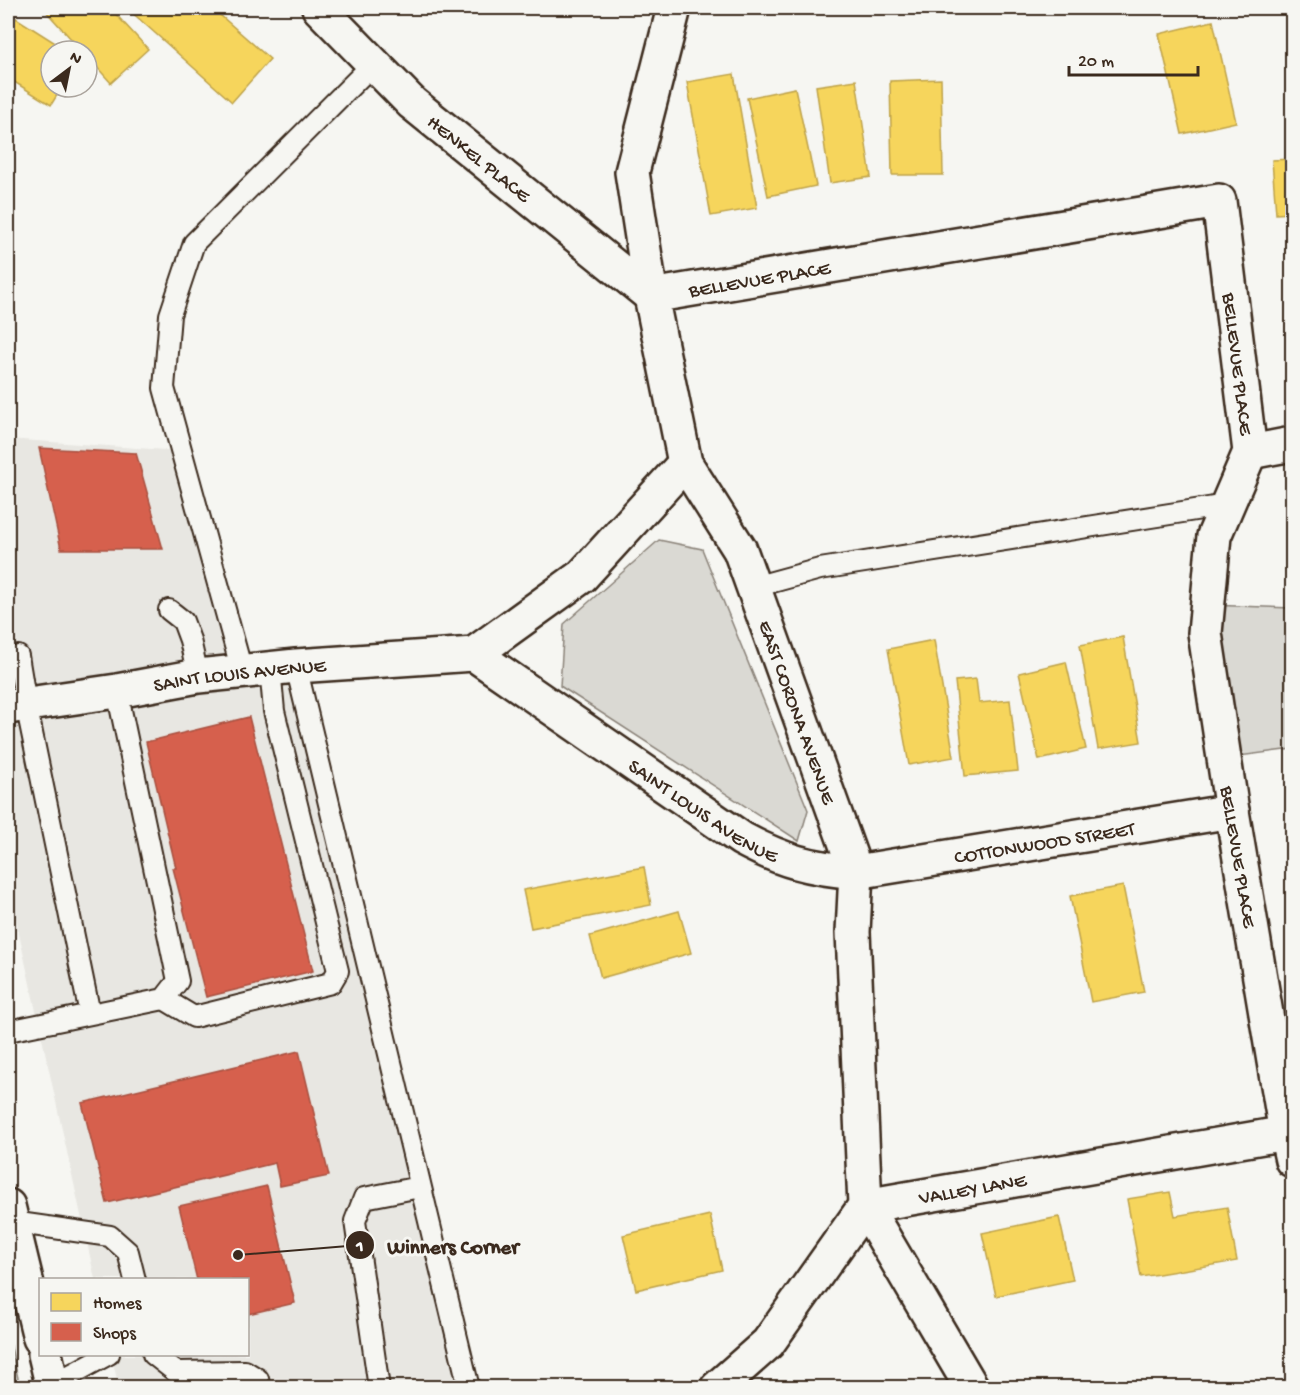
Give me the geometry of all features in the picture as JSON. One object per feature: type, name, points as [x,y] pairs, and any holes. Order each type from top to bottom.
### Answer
[{"type":"street","name":"HENKEL PLACE","points":[[319,8],[412,103],[651,296]]},
{"type":"street","name":"EAST CORONA AVENUE","points":[[674,8],[632,172],[651,296],[685,463],[740,550],[856,872],[853,932],[865,1206]]},
{"type":"street","name":"BELLEVUE PLACE","points":[[651,296],[1220,201],[1250,452],[1214,536],[1205,633],[1232,812],[1289,1147]]},
{"type":"street","points":[[1250,452],[1293,444]]},
{"type":"street","points":[[474,654],[582,576],[685,463]]},
{"type":"street","name":"SAINT LOUIS AVENUE","points":[[17,705],[198,676],[269,668],[474,654],[742,839],[770,854],[794,863],[820,869],[856,872]]},
{"type":"street","name":"COTTONWOOD STREET","points":[[856,872],[1232,812]]},
{"type":"street","name":"VALLEY LANE","points":[[865,1206],[1289,1147]]},
{"type":"street","points":[[717,1388],[768,1342],[865,1206],[972,1388]]},
{"type":"street","points":[[10,1214],[39,1334]]},
{"type":"lane","points":[[374,64],[194,243],[170,315],[164,388],[269,668],[420,1187],[469,1388]]},
{"type":"lane","points":[[754,587],[820,568],[1227,505]]},
{"type":"lane","points":[[169,610],[183,621],[198,676]]},
{"type":"lane","points":[[18,656],[17,705],[90,1014]]},
{"type":"lane","points":[[164,999],[195,1017],[331,983],[338,970],[274,711],[269,668]]},
{"type":"lane","points":[[8,1031],[164,999],[178,981],[117,690]]},
{"type":"lane","points":[[379,1388],[356,1221],[364,1198],[420,1187]]},
{"type":"lane","points":[[10,1214],[110,1236],[128,1252],[134,1278]]},
{"type":"lane","points":[[50,1376],[104,1356]]},
{"type":"lane","points":[[156,1356],[176,1372],[245,1371],[258,1379],[260,1388]]},
{"type":"shaded area","points":[[8,439],[180,451],[242,671],[296,666],[469,1387],[119,1387],[111,1356],[249,1356],[249,1278],[95,1278],[8,884]]},
{"type":"shaded area","points":[[659,540],[702,549],[808,810],[799,841],[560,686],[564,624]]},
{"type":"shaded area","points":[[1207,605],[1292,608],[1292,749],[1224,758]]},
{"type":"shaded area","points":[[8,1334],[20,1387],[8,1387]]},
{"type":"building: Homes","points":[[43,8],[110,8],[148,49],[111,83],[99,70],[99,39],[71,39]]},
{"type":"building: Homes","points":[[127,8],[212,8],[270,59],[232,102]]},
{"type":"building: Homes","points":[[8,13],[49,39],[39,39],[39,97],[8,78]]},
{"type":"building: Homes","points":[[1213,21],[1236,122],[1182,134],[1159,34]]},
{"type":"building: Homes","points":[[734,74],[757,208],[711,216],[687,82]]},
{"type":"building: Homes","points":[[941,79],[943,175],[892,175],[890,81]]},
{"type":"building: Homes","points":[[856,80],[871,177],[830,183],[816,86]]},
{"type":"building: Homes","points":[[795,88],[816,186],[768,196],[747,98]]},
{"type":"building: Homes","points":[[41,99],[55,99],[51,105]]},
{"type":"building: Homes","points":[[1292,159],[1292,213],[1276,214],[1272,160]]},
{"type":"building: Homes","points":[[1123,637],[1141,742],[1098,749],[1080,645]]},
{"type":"building: Homes","points":[[934,640],[954,757],[909,765],[888,649]]},
{"type":"building: Homes","points":[[1066,662],[1086,749],[1039,760],[1019,673]]},
{"type":"building: Homes","points":[[976,679],[979,703],[1010,700],[1018,771],[965,776],[955,681]]},
{"type":"building: Homes","points":[[644,867],[651,905],[531,928],[523,890]]},
{"type":"building: Homes","points":[[1123,886],[1144,992],[1091,1002],[1070,896]]},
{"type":"building: Homes","points":[[679,911],[691,953],[601,978],[590,936]]},
{"type":"building: Homes","points":[[1170,1192],[1175,1216],[1227,1207],[1237,1261],[1141,1277],[1127,1199]]},
{"type":"building: Homes","points":[[710,1215],[722,1270],[636,1290],[623,1235]]},
{"type":"building: Homes","points":[[1059,1217],[1073,1280],[996,1296],[982,1233]]},
{"type":"building: Shops","points":[[39,448],[136,453],[163,549],[61,549]]},
{"type":"building: Shops","points":[[249,717],[313,971],[206,997],[173,868],[176,868],[146,742]]},
{"type":"building: Shops","points":[[299,1051],[329,1176],[280,1186],[275,1163],[107,1203],[82,1103]]},
{"type":"building: Shops","points":[[267,1186],[295,1303],[249,1314],[249,1278],[197,1278],[179,1206]]},
{"type":"place","name":"Winners Corner","points":[[238,1255]]}]
